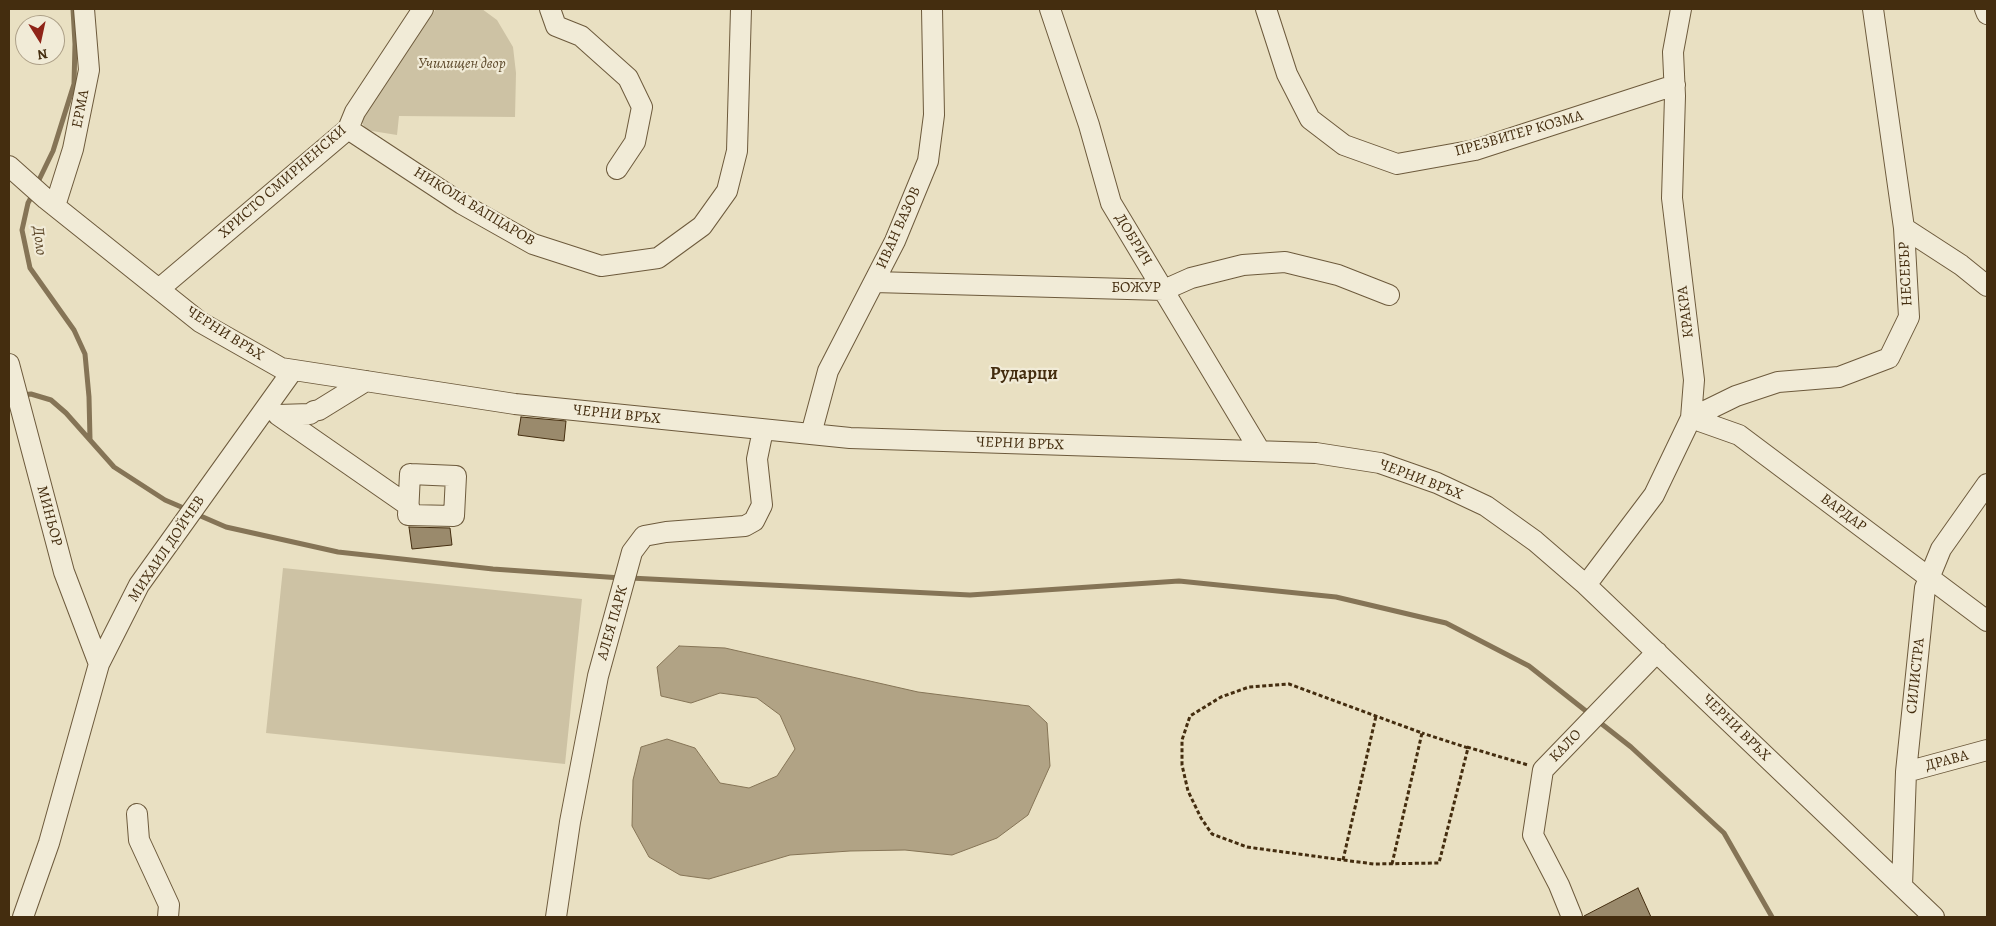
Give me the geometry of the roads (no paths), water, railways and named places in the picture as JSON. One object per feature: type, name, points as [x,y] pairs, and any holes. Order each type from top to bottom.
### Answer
[{"type":"street","name":"ЕРМА","points":[[50,202],[73,149],[89,70],[84,9]]},
{"type":"street","name":"ХРИСТО СМИРНЕНСКИ","points":[[159,289],[348,129],[355,112],[422,9]]},
{"type":"street","points":[[550,9],[556,26],[581,36],[628,78],[642,107],[636,142],[617,169]]},
{"type":"street","name":"НИКОЛА ВАПЦАРОВ","points":[[348,129],[462,204],[533,244],[601,266],[658,258],[702,226],[727,191],[737,151],[741,9]]},
{"type":"street","name":"ИВАН ВАЗОВ","points":[[811,434],[828,371],[895,241],[928,161],[934,115],[932,9]]},
{"type":"street","name":"ДОБРИЧ","points":[[1050,9],[1089,125],[1111,203],[1260,451]]},
{"type":"street","name":"ПРЕЗВИТЕР КОЗМА","points":[[1266,9],[1287,74],[1310,118],[1344,145],[1397,164],[1475,150],[1675,85]]},
{"type":"street","name":"КРАКРА","points":[[1586,585],[1654,494],[1691,418],[1694,380],[1672,198],[1674,52],[1681,9]]},
{"type":"street","name":"НЕСЕБЪР","points":[[1691,418],[1736,396],[1778,382],[1839,377],[1889,358],[1909,316],[1904,228],[1873,9]]},
{"type":"street","points":[[1985,9],[1987,14]]},
{"type":"street","name":"ЧЕРНИ ВРЪХ","points":[[15,172],[200,322],[281,368],[515,404],[860,439],[1316,453],[1380,463],[1437,482],[1486,506],[1535,541],[1586,585],[1934,917]]},
{"type":"street","points":[[1904,228],[1961,265],[1987,286]]},
{"type":"street","name":"БОЖУР","points":[[874,282],[1164,290],[1191,278],[1243,266],[1285,262],[1338,275],[1389,294]]},
{"type":"street","name":"МИНЬОР","points":[[9,364],[20,406],[18,434],[64,572],[99,664]]},
{"type":"street","name":"МИХАИЛ ДОЙЧЕВ","points":[[23,917],[49,843],[99,664],[139,585],[293,370]]},
{"type":"street","points":[[366,381],[320,410],[310,414],[278,414],[409,506]]},
{"type":"street","name":"ВАРДАР","points":[[1691,418],[1739,435],[1987,621]]},
{"type":"street","name":"АЛЕЯ ПАРК","points":[[556,917],[570,822],[598,676],[632,552],[644,536],[666,532],[746,526],[754,521],[762,505],[757,460],[763,430]]},
{"type":"street","name":"СИЛИСТРА","points":[[1902,886],[1906,772],[1925,588],[1941,550],[1987,484]]},
{"type":"street","name":"КАЛО","points":[[1572,917],[1559,886],[1533,835],[1543,770],[1657,652]]},
{"type":"street","name":"ДРАВА","points":[[1906,772],[1987,750]]},
{"type":"street","points":[[137,814],[140,840],[169,906],[168,917]]},
{"type":"waterway","name":"Доло","points":[[37,184],[53,151],[74,84],[75,44],[73,9]]},
{"type":"waterway","name":"Доло","points":[[33,194],[28,203],[22,230],[30,268],[74,330],[85,354],[90,439]]},
{"type":"waterway","points":[[22,395],[31,394],[51,400],[66,413],[114,467],[165,500],[186,509]]},
{"type":"waterway","points":[[196,514],[226,527],[338,552],[493,569],[621,578]]},
{"type":"waterway","points":[[630,578],[970,595],[1179,581],[1336,597],[1446,623],[1529,666],[1591,715]]},
{"type":"waterway","points":[[1598,721],[1631,747],[1724,833],[1772,917]]},
{"type":"district","name":"Рударци","points":[[1024,375]]},
{"type":"park label","name":"Училищен двор","points":[[462,64]]}]
